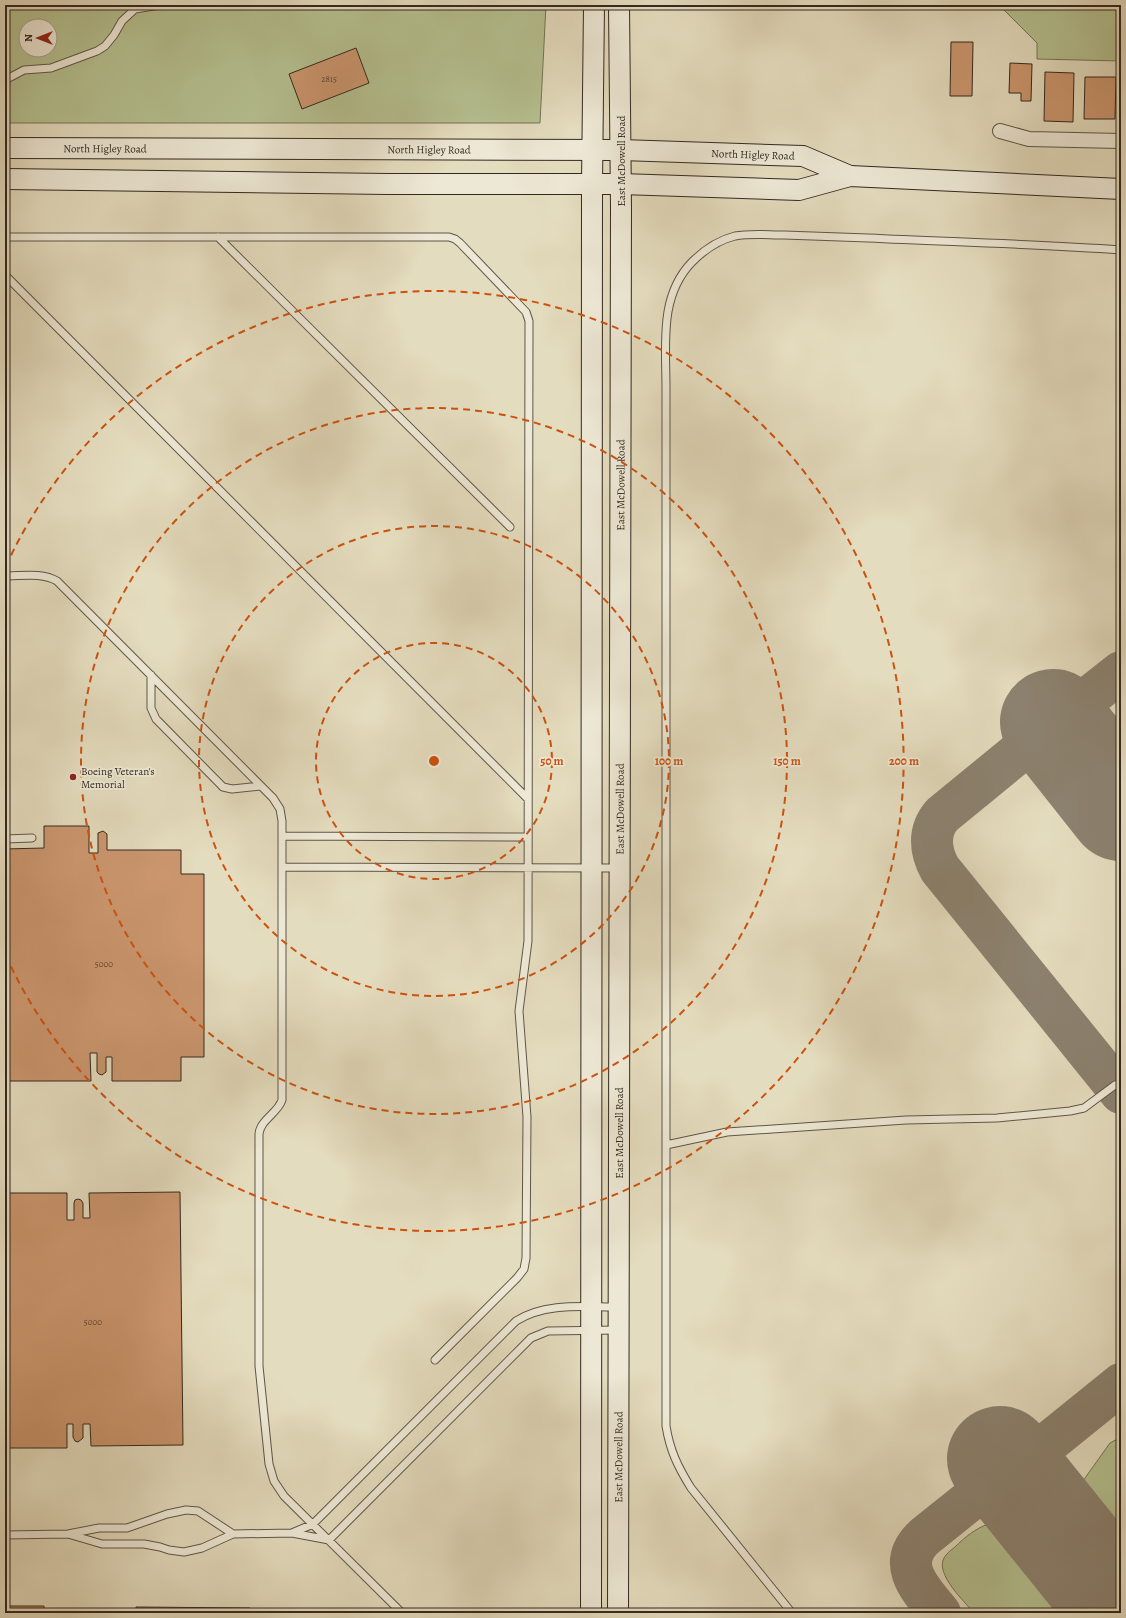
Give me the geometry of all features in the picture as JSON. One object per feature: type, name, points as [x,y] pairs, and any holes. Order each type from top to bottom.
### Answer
[{"type":"main road","points":[[591,1613],[592,150],[594,5]]},
{"type":"main road","name":"East McDowell Road","points":[[618,1613],[621,184],[619,5]]},
{"type":"main road","name":"North Higley Road","points":[[5,148],[621,150],[803,156],[850,176]]},
{"type":"main road","name":"North Higley Road","points":[[5,179],[380,184],[621,184],[799,190],[850,176],[1121,189]]},
{"type":"street","points":[[1000,131],[1029,139],[1121,140]]},
{"type":"lane","points":[[5,80],[24,70],[51,68],[97,51],[105,46],[114,35],[122,21],[136,9],[160,5]]},
{"type":"lane","points":[[192,5],[203,5]]},
{"type":"lane","points":[[792,1613],[691,1488],[671,1452],[666,1426],[664,1401],[666,1145],[666,325],[668,306],[673,289],[692,262],[712,245],[725,239],[737,236],[757,234],[818,236],[1121,250]]},
{"type":"lane","points":[[5,237],[449,237],[460,243],[526,312],[529,321],[528,867],[527,951],[519,1011],[527,1117],[526,1264],[517,1278],[435,1360]]},
{"type":"lane","points":[[218,237],[510,527]]},
{"type":"lane","points":[[5,275],[528,799]]},
{"type":"lane","points":[[5,576],[41,576],[57,581],[273,798],[280,809],[282,821],[282,1100],[276,1112],[261,1126],[259,1134],[259,1366],[269,1464],[274,1481],[284,1496],[402,1613]]},
{"type":"lane","points":[[151,676],[152,712],[161,725],[223,787],[232,789],[260,786]]},
{"type":"lane","points":[[282,836],[528,838]]},
{"type":"lane","points":[[5,839],[32,838]]},
{"type":"lane","points":[[282,867],[619,868]]},
{"type":"lane","points":[[666,1145],[727,1132],[906,1120],[997,1118],[1070,1111],[1084,1108],[1115,1085]]},
{"type":"lane","points":[[292,1532],[313,1524],[510,1326],[524,1316],[540,1310],[619,1307]]},
{"type":"lane","points":[[329,1540],[531,1338],[548,1331],[618,1330]]},
{"type":"lane","points":[[5,1535],[68,1534],[99,1528],[127,1528],[167,1514],[186,1510],[198,1511],[232,1534]]},
{"type":"lane","points":[[68,1534],[102,1544],[144,1544],[184,1552],[202,1548],[232,1534],[292,1532],[329,1540]]},
{"type":"green space","points":[[5,5],[546,5],[540,123],[5,123]]},
{"type":"green space","points":[[999,5],[1121,5],[1121,61],[1037,59],[1037,43]]},
{"type":"green space","points":[[1121,1437],[1121,1549],[1099,1517],[1083,1482],[1110,1443]]},
{"type":"green space","points":[[988,1524],[1000,1524],[1010,1531],[1076,1613],[974,1613],[952,1587],[943,1572],[942,1564],[946,1555],[963,1540],[974,1531]]},
{"type":"building","points":[[951,42],[973,42],[972,96],[950,96]]},
{"type":"building","points":[[356,48],[369,83],[302,109],[289,74]]},
{"type":"building","points":[[1010,63],[1032,64],[1031,101],[1021,101],[1021,93],[1009,93]]},
{"type":"building","points":[[1045,72],[1074,73],[1073,122],[1044,121]]},
{"type":"building","points":[[1085,77],[1116,77],[1115,119],[1084,119]]},
{"type":"building","points":[[44,826],[89,826],[89,853],[98,853],[98,833],[103,831],[107,834],[107,850],[181,850],[181,874],[204,874],[204,1057],[181,1057],[181,1081],[112,1081],[112,1057],[106,1057],[106,1072],[102,1075],[97,1072],[97,1053],[90,1053],[91,1081],[5,1081],[5,849],[44,848]]},
{"type":"building","points":[[180,1192],[183,1445],[91,1446],[90,1424],[83,1424],[83,1438],[78,1442],[75,1441],[73,1437],[73,1424],[67,1424],[67,1448],[5,1448],[5,1193],[67,1193],[67,1220],[74,1220],[74,1203],[75,1200],[78,1199],[83,1203],[83,1218],[90,1218],[89,1193]]},
{"type":"building","points":[[5,1606],[44,1606],[44,1613],[5,1613]]},
{"type":"building","points":[[136,1607],[250,1608],[250,1613],[136,1613]]},
{"type":"taxiway","points":[[1121,672],[1053,722],[942,815],[934,828],[932,841],[934,855],[940,869],[1121,1093]]},
{"type":"taxiway","points":[[1011,1473],[1121,1384]]},
{"type":"taxiway","points":[[940,1613],[925,1595],[914,1577],[911,1567],[912,1557],[916,1547],[924,1537],[1009,1469]]},
{"type":"runway","points":[[1053,722],[1121,808]]},
{"type":"runway","points":[[1000,1459],[1121,1609]]},
{"type":"place","name":"Boeing Veteran's Memorial","points":[[73,777]]}]
